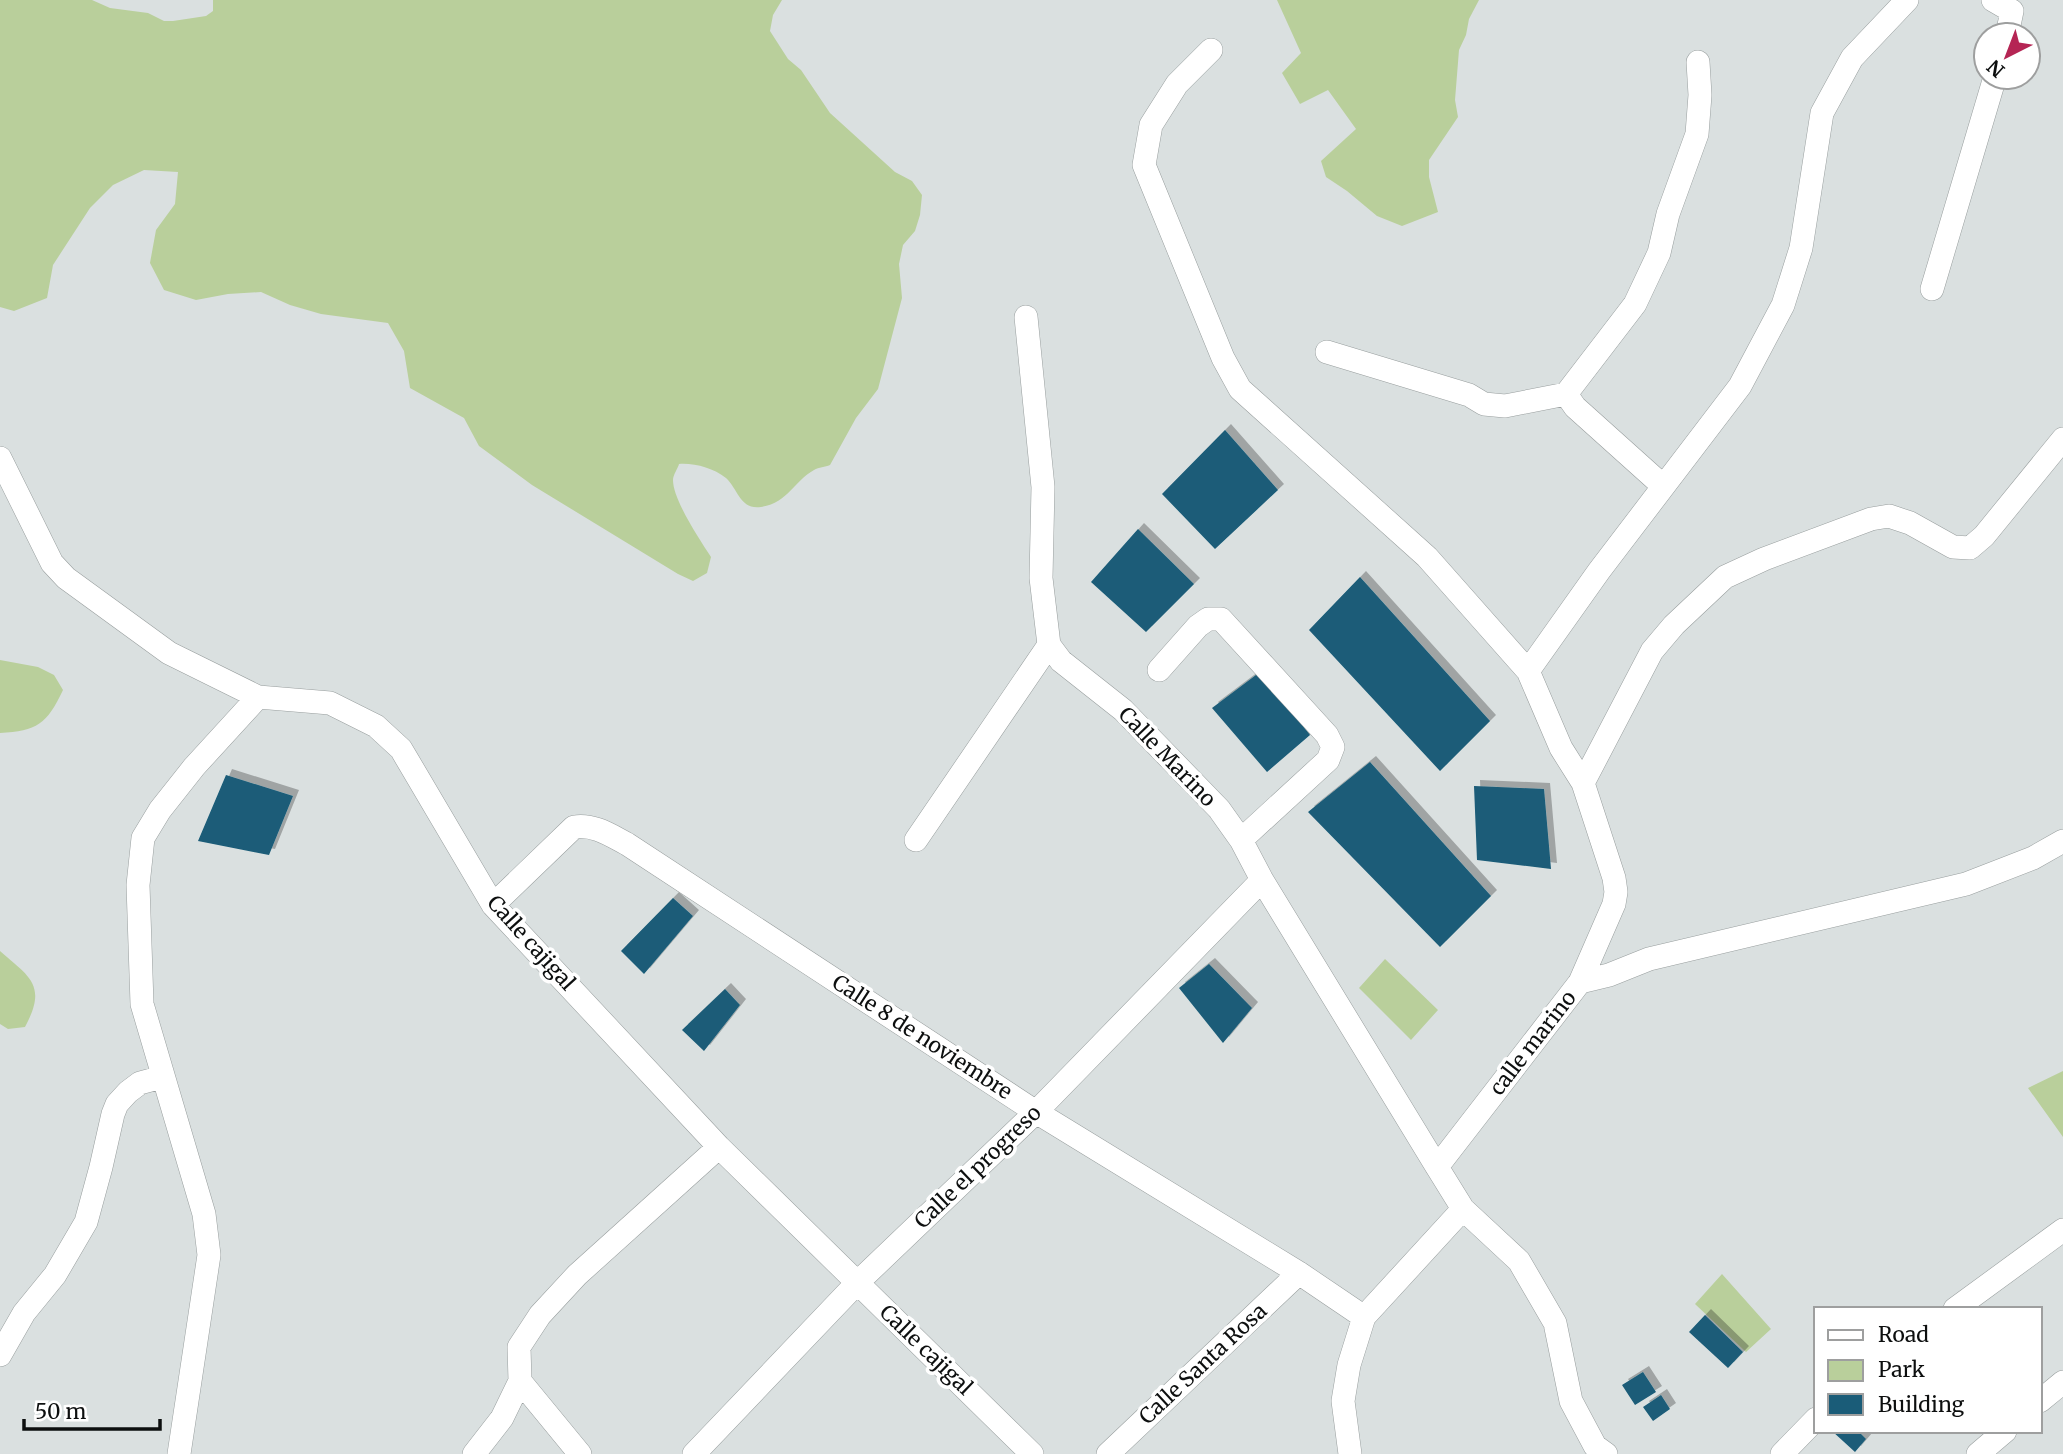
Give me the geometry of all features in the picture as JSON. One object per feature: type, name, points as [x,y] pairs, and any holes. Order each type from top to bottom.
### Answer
[{"type":"street","points":[[1528,671],[1599,570],[1740,386],[1783,305],[1801,248],[1822,113],[1852,58],[1907,0]]},
{"type":"street","points":[[1211,50],[1177,84],[1151,125],[1143,165],[1223,358],[1240,389],[1427,557],[1528,671],[1561,748],[1583,783],[1614,878],[1614,904],[1580,982]]},
{"type":"street","points":[[1327,352],[1469,394],[1484,404],[1505,406],[1566,394],[1635,304],[1659,253],[1668,214],[1697,134],[1700,95],[1698,62]]},
{"type":"street","points":[[1932,289],[1991,91]]},
{"type":"street","points":[[916,840],[1049,645],[1041,578],[1043,487],[1026,317]]},
{"type":"street","points":[[1566,394],[1575,407],[1664,486]]},
{"type":"street","points":[[1583,783],[1652,651],[1674,625],[1725,577],[1764,559],[1871,519],[1889,516],[1910,523],[1953,547],[1970,548],[1984,536],[2063,439]]},
{"type":"street","name":"Calle cajigal","points":[[0,458],[52,563],[66,579],[169,653],[258,697],[330,703],[376,726],[401,749],[493,905],[719,1147],[1032,1454]]},
{"type":"street","points":[[1159,670],[1198,626],[1208,618],[1221,620],[1326,735],[1333,747],[1328,760],[1241,840]]},
{"type":"street","name":"Calle Marino","points":[[1049,645],[1061,661],[1123,710],[1219,809],[1241,840],[1262,880],[1437,1167]]},
{"type":"street","points":[[179,1454],[209,1255],[204,1214],[142,1004],[138,885],[143,838],[160,810],[194,767],[258,697]]},
{"type":"street","name":"Calle 8 de noviembre","points":[[493,905],[574,827],[586,825],[599,829],[627,844],[1036,1112],[1299,1273],[1364,1317]]},
{"type":"street","name":"calle marino","points":[[1437,1167],[1580,982],[1609,975],[1649,959],[1966,884],[2033,858],[2063,841]]},
{"type":"street","name":"Calle el progreso","points":[[694,1454],[857,1283],[1036,1112],[1262,880]]},
{"type":"street","points":[[0,1354],[24,1313],[55,1275],[86,1222],[117,1104],[140,1083],[162,1077]]},
{"type":"street","points":[[474,1454],[502,1418],[520,1381],[519,1347],[540,1315],[577,1275],[719,1147]]},
{"type":"street","points":[[1437,1167],[1463,1209],[1519,1261],[1555,1323],[1571,1401],[1592,1452]]},
{"type":"street","points":[[1350,1454],[1343,1401],[1349,1365],[1364,1317],[1463,1209]]},
{"type":"street","points":[[1958,1307],[2063,1230]]},
{"type":"street","name":"Calle Santa Rosa","points":[[1108,1454],[1299,1273]]},
{"type":"street","points":[[520,1381],[580,1454]]},
{"type":"street","points":[[2042,1399],[2063,1382]]},
{"type":"street","points":[[1782,1454],[1814,1421]]},
{"type":"street","points":[[1978,1454],[2003,1433]]},
{"type":"green space","points":[[0,0],[92,0],[110,8],[148,13],[164,21],[173,21],[206,16],[213,11],[213,0],[782,0],[773,15],[770,31],[788,59],[801,70],[830,113],[895,172],[912,181],[922,195],[915,231],[903,245],[899,264],[902,298],[878,389],[856,418],[830,465],[807,475],[770,505],[748,505],[721,474],[704,467],[679,464],[673,480],[677,498],[711,557],[707,573],[693,581],[532,485],[479,446],[464,418],[410,388],[404,351],[388,323],[321,314],[290,305],[261,292],[196,300],[164,290],[150,263],[156,230],[175,204],[178,172],[144,170],[113,185],[90,208],[53,265],[47,298],[14,311],[0,307]]},
{"type":"green space","points":[[1277,0],[1479,0],[1469,19],[1459,50],[1455,100],[1458,117],[1429,160],[1429,177],[1438,212],[1402,226],[1377,216],[1326,177],[1321,161],[1356,129],[1328,90],[1300,104],[1282,73],[1301,53]]},
{"type":"green space","points":[[0,660],[38,667],[54,675],[63,690],[52,711],[32,727],[0,733]]},
{"type":"green space","points":[[0,951],[27,975],[35,991],[32,1012],[25,1027],[8,1029],[0,1024]]},
{"type":"green space","points":[[1385,959],[1438,1010],[1411,1040],[1359,988]]},
{"type":"green space","points":[[2063,1071],[2063,1137],[2028,1088]]},
{"type":"green space","points":[[1722,1274],[1771,1329],[1746,1352],[1695,1304]]},
{"type":"building","points":[[1225,430],[1278,490],[1215,549],[1162,494]]},
{"type":"building","points":[[1138,529],[1194,584],[1146,632],[1091,582]]},
{"type":"building","points":[[1360,577],[1490,721],[1440,771],[1309,630]]},
{"type":"building","points":[[1260,672],[1310,735],[1267,772],[1212,708]]},
{"type":"building","points":[[1370,762],[1491,896],[1440,947],[1308,812]]},
{"type":"building","points":[[226,775],[293,796],[269,855],[198,841]]},
{"type":"building","points":[[1474,786],[1544,789],[1551,869],[1477,860]]},
{"type":"building","points":[[673,898],[693,916],[644,974],[621,951]]},
{"type":"building","points":[[1209,964],[1252,1008],[1223,1043],[1179,988]]},
{"type":"building","points":[[725,989],[740,1005],[704,1051],[682,1030]]},
{"type":"building","points":[[1705,1315],[1743,1352],[1728,1368],[1689,1332]]},
{"type":"building","points":[[1643,1372],[1656,1392],[1635,1405],[1622,1385]]},
{"type":"building","points":[[1661,1395],[1670,1409],[1653,1421],[1643,1407]]},
{"type":"building","points":[[1834,1433],[1860,1433],[1866,1439],[1855,1452]]}]
